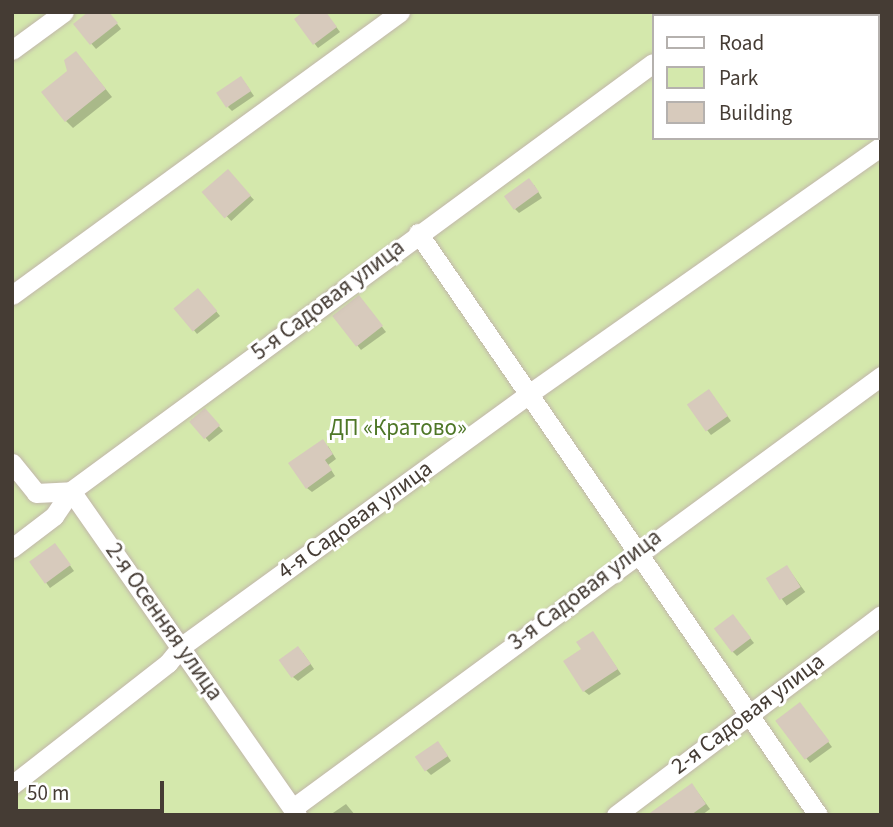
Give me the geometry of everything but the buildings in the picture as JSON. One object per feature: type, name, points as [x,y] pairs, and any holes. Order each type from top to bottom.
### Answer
[{"type":"street","points":[[12,50],[64,12]]},
{"type":"street","points":[[12,295],[400,12]]},
{"type":"street","name":"5-я Садовая улица","points":[[12,548],[54,516],[71,491],[418,233],[652,64]]},
{"type":"street","name":"4-я Садовая улица","points":[[12,785],[168,663],[182,646],[530,393],[881,146]]},
{"type":"street","points":[[418,233],[639,550],[818,815]]},
{"type":"street","name":"3-я Садовая улица","points":[[295,811],[639,550],[881,376]]},
{"type":"street","points":[[12,463],[36,493],[71,491]]},
{"type":"street","name":"2-я Осенняя улица","points":[[71,491],[295,811]]},
{"type":"street","name":"2-я Садовая улица","points":[[616,815],[881,615]]},
{"type":"green space","name":"ДП «Кратово»","points":[[12,12],[852,12],[854,14],[652,14],[652,140],[879,140],[879,50],[881,52],[881,815],[12,815]]}]
